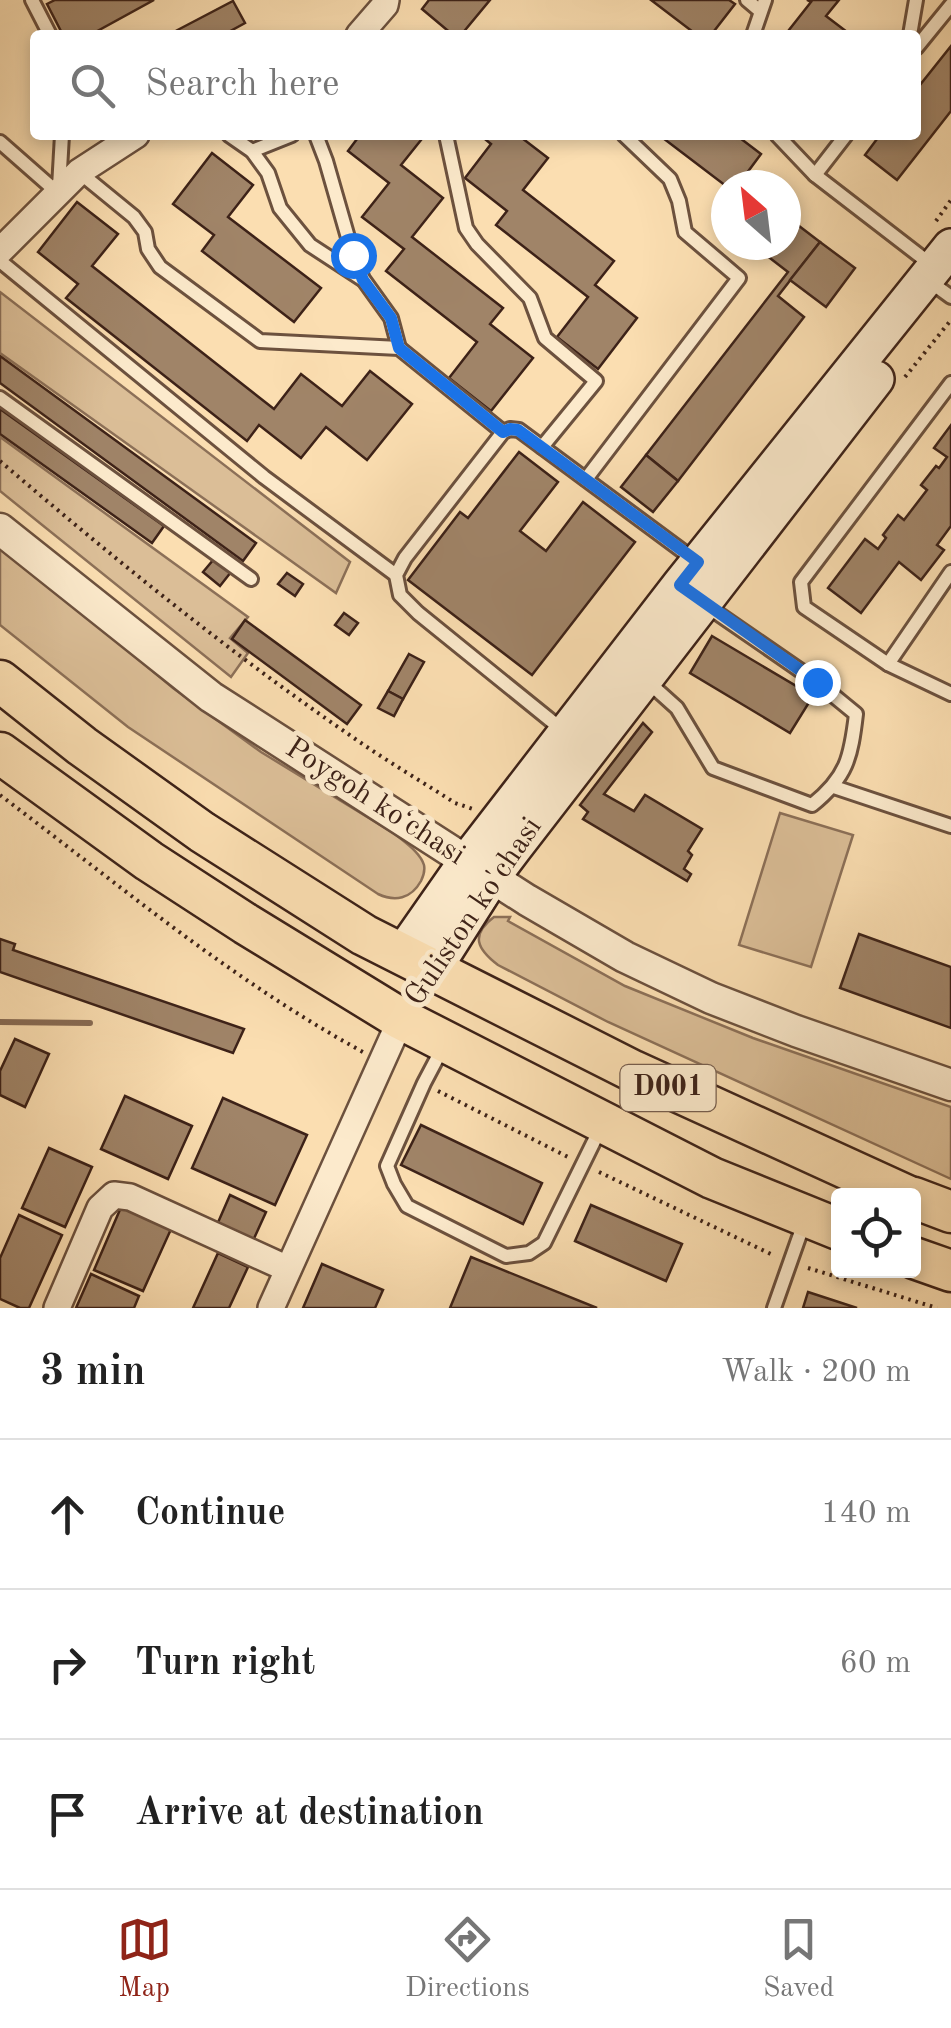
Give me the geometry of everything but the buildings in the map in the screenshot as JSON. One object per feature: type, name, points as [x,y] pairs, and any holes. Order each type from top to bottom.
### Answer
[{"type":"highway","name":"D001","points":[[0,681],[202,832],[348,925],[633,1072],[890,1188]]},
{"type":"highway","name":"D001","points":[[0,753],[148,861],[402,1019],[712,1178],[822,1223]]},
{"type":"highway","name":"Guliston ko'chasi","points":[[402,1019],[417,962]]},
{"type":"highway","name":"D001","points":[[921,1201],[951,1212]]},
{"type":"highway","points":[[921,1260],[951,1271]]},
{"type":"main road","name":"Guliston ko'chasi","points":[[417,962],[566,734],[943,277]]},
{"type":"main road","name":"Guliston ko'chasi","points":[[480,869],[644,680],[694,583]]},
{"type":"street","points":[[371,30],[386,0]]},
{"type":"street","points":[[0,251],[79,172],[128,140]]},
{"type":"street","name":"Poygoh koʻchasi","points":[[0,529],[211,697],[480,869],[625,956],[711,998],[951,1085]]},
{"type":"street","points":[[271,1308],[402,1019]]},
{"type":"street","points":[[57,1308],[100,1208],[114,1195],[130,1197],[288,1268]]},
{"type":"lane","points":[[32,0],[47,30]]},
{"type":"lane","points":[[747,0],[762,5],[754,30]]},
{"type":"lane","points":[[911,30],[916,0]]},
{"type":"lane","points":[[921,42],[951,6]]},
{"type":"lane","points":[[58,193],[62,140]]},
{"type":"lane","points":[[236,140],[252,151],[268,173],[280,208],[310,245],[363,280]]},
{"type":"lane","points":[[252,151],[280,140]]},
{"type":"lane","points":[[318,140],[353,255],[363,280],[391,318],[399,348]]},
{"type":"lane","points":[[447,140],[466,228],[530,298],[544,338],[596,381],[542,447]]},
{"type":"lane","points":[[586,479],[739,278],[685,232],[670,179],[629,140]]},
{"type":"lane","points":[[781,140],[815,174],[943,277]]},
{"type":"lane","points":[[815,174],[842,140]]},
{"type":"lane","points":[[0,142],[58,193]]},
{"type":"lane","points":[[79,172],[134,216],[160,266],[260,341],[399,348],[503,432]]},
{"type":"lane","points":[[0,261],[264,477],[396,575]]},
{"type":"lane","points":[[951,383],[801,582],[804,607],[888,664],[951,694]]},
{"type":"lane","points":[[0,398],[250,579]]},
{"type":"lane","points":[[566,734],[400,596],[396,575],[405,558],[503,432],[518,430],[586,479],[694,583],[856,714],[852,752],[834,787],[812,805],[714,768],[677,708],[644,680]]},
{"type":"lane","points":[[888,664],[951,572]]},
{"type":"lane","points":[[834,787],[951,826]]},
{"type":"lane","points":[[445,1042],[387,1166],[407,1206],[506,1256],[529,1253],[544,1244],[603,1122]]},
{"type":"lane","points":[[774,1308],[822,1223]]},
{"type":"path","points":[[0,461],[224,643],[353,738],[455,803],[472,809]]},
{"type":"shaded area","points":[[0,292],[350,562],[336,593],[0,353]]},
{"type":"shaded area","points":[[0,437],[248,617],[230,638],[248,653],[231,677],[0,491]]},
{"type":"shaded area","points":[[0,544],[173,688],[261,752],[395,834],[424,865],[417,887],[402,897],[378,894],[128,727],[0,625]]},
{"type":"shaded area","points":[[780,813],[853,835],[811,967],[739,945]]},
{"type":"shaded area","points":[[494,917],[510,917],[508,921],[625,986],[753,1038],[951,1107],[951,1179],[608,1022],[498,965],[479,942],[482,930]]},
{"type":"waterway","points":[[0,1022],[90,1023]]},
{"type":"route","points":[[353,255],[363,280],[391,318],[399,348],[503,432],[518,430],[698,562],[680,585],[817,682]]}]
